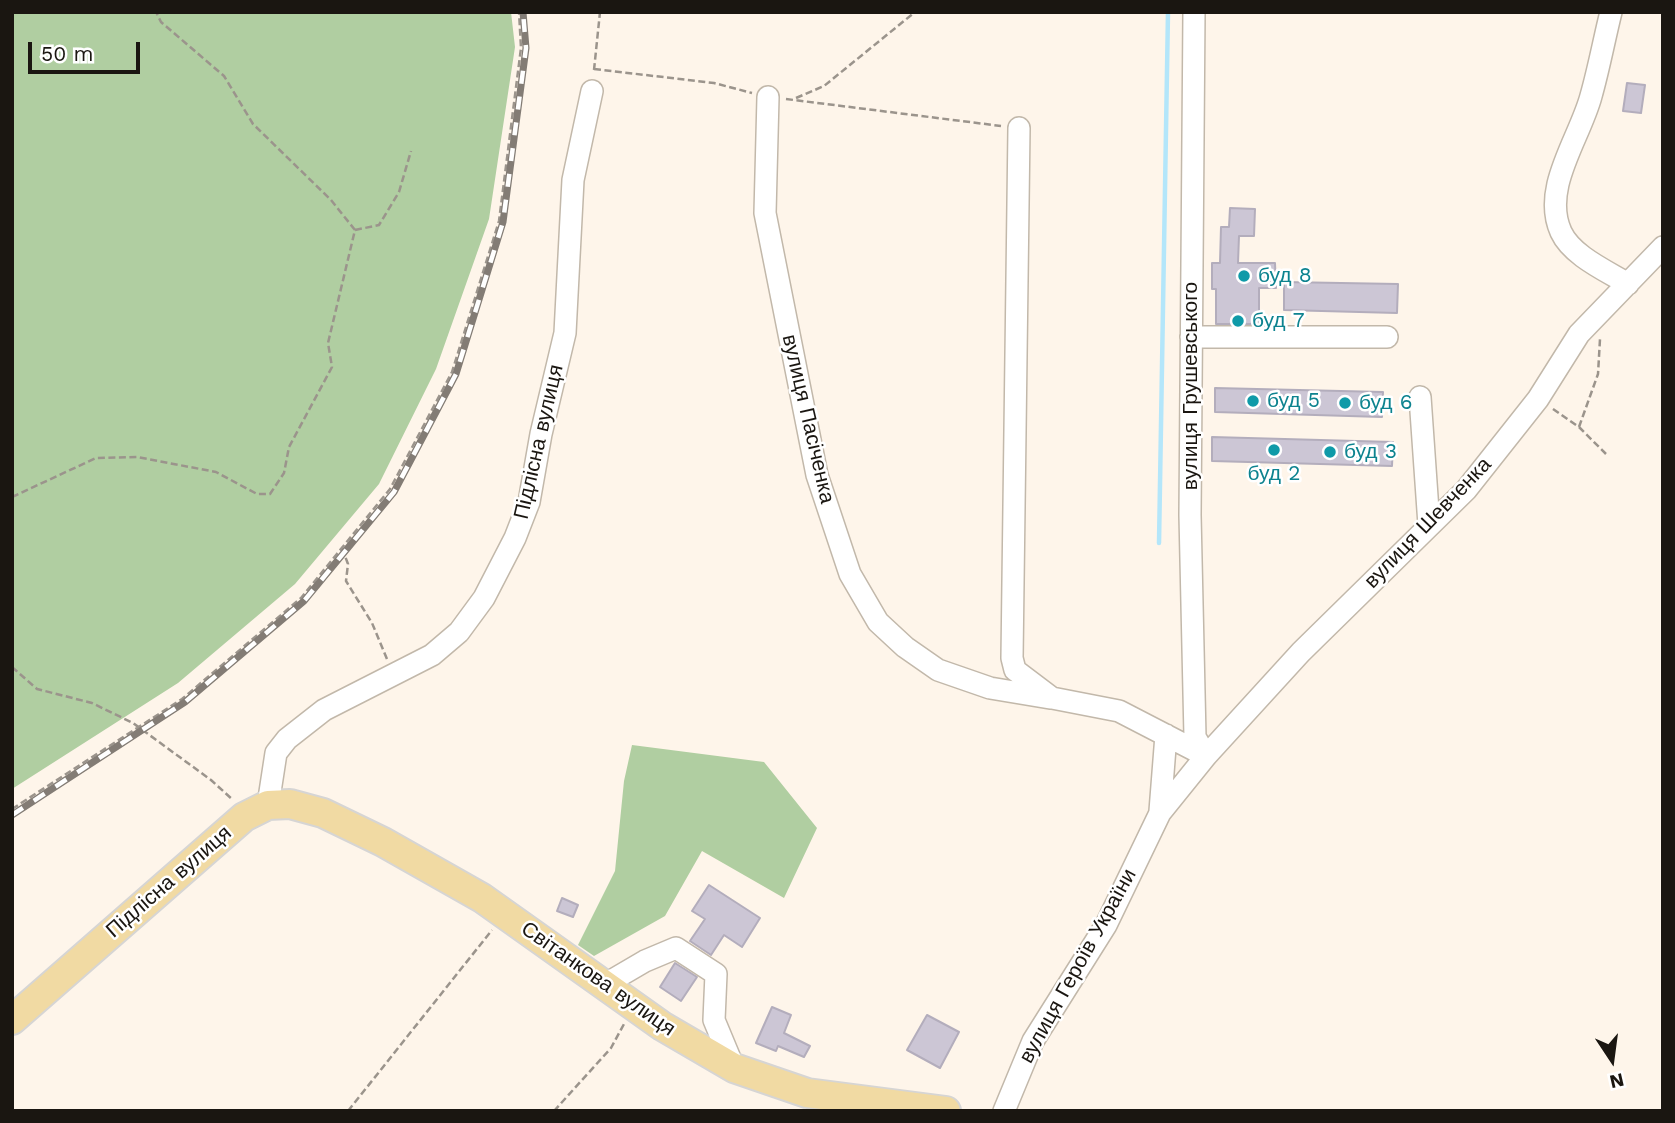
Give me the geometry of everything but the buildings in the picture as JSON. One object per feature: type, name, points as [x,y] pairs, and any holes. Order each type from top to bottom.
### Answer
[{"type":"main road","name":"Світанкова вулиця","points":[[258,809],[290,804],[323,813],[394,848],[505,914],[633,1005],[734,1068],[807,1093],[946,1111]]},
{"type":"main road","name":"Підлісна вулиця","points":[[12,1020],[258,809]]},
{"type":"street","name":"вулиця Грушевського","points":[[1194,12],[1191,337],[1195,737],[1206,756]]},
{"type":"street","points":[[1611,12],[1591,98],[1562,173],[1554,209],[1562,235],[1576,251],[1628,284]]},
{"type":"street","name":"Підлісна вулиця","points":[[258,809],[276,753],[287,739],[324,710],[432,655],[459,632],[484,598],[529,502],[541,434],[565,333],[573,180],[593,80]]},
{"type":"street","name":"вулиця Пасіченка","points":[[768,97],[765,213],[817,475],[850,574],[878,622],[905,648],[938,670],[990,688],[1119,711],[1206,756]]},
{"type":"street","name":"вулиця Пасіченка","points":[[1019,128],[1012,658],[1015,670],[1052,698]]},
{"type":"street","name":"вулиця Шевченка","points":[[1206,756],[1301,652],[1466,490],[1538,399],[1579,334],[1663,247]]},
{"type":"street","points":[[1191,337],[1387,337]]},
{"type":"street","points":[[1420,397],[1429,525]]},
{"type":"street","points":[[1160,813],[1166,773],[1166,735]]},
{"type":"street","name":"вулиця Героїв України","points":[[1004,1111],[1033,1041],[1106,925],[1160,813],[1206,756]]},
{"type":"street","points":[[604,985],[676,948],[716,974],[714,1020],[734,1068]]},
{"type":"path","points":[[156,12],[161,22],[224,76],[253,124],[331,200],[355,230]]},
{"type":"path","points":[[12,809],[182,699],[301,598],[390,489],[452,372],[499,221],[521,48],[519,12]]},
{"type":"path","points":[[600,12],[593,80],[714,83],[768,97],[860,106],[932,120],[1019,128]]},
{"type":"path","points":[[792,99],[824,86],[915,12]]},
{"type":"path","points":[[355,230],[379,225],[399,191],[411,151]]},
{"type":"path","points":[[12,496],[96,458],[138,457],[215,472],[257,494],[270,494],[284,473],[289,447],[332,367],[328,343],[355,230]]},
{"type":"path","points":[[1579,427],[1591,401],[1598,374],[1601,327],[1597,316]]},
{"type":"path","points":[[1538,399],[1579,427],[1606,454]]},
{"type":"path","points":[[342,548],[348,564],[346,581],[372,623],[393,675]]},
{"type":"path","points":[[12,667],[37,689],[92,703],[138,727],[211,780],[258,809]]},
{"type":"path","points":[[348,1111],[505,914]]},
{"type":"path","points":[[554,1111],[611,1048],[633,1005]]},
{"type":"green space","points":[[12,12],[511,12],[515,47],[489,219],[436,369],[379,484],[295,584],[178,683],[12,789]]},
{"type":"green space","points":[[632,745],[764,762],[817,828],[784,898],[702,851],[665,916],[594,956],[578,945],[615,871],[624,781]]},
{"type":"waterway","points":[[1159,543],[1168,12]]},
{"type":"railway","points":[[12,815],[185,702],[304,601],[394,492],[456,374],[503,222],[526,48],[523,12]]},
{"type":"place","name":"буд 8","points":[[1244,276]]},
{"type":"place","name":"буд 7","points":[[1238,321]]},
{"type":"place","name":"буд 5","points":[[1253,401]]},
{"type":"place","name":"буд 6","points":[[1345,403]]},
{"type":"place","name":"буд 2","points":[[1274,450]]},
{"type":"place","name":"буд 3","points":[[1330,452]]}]
